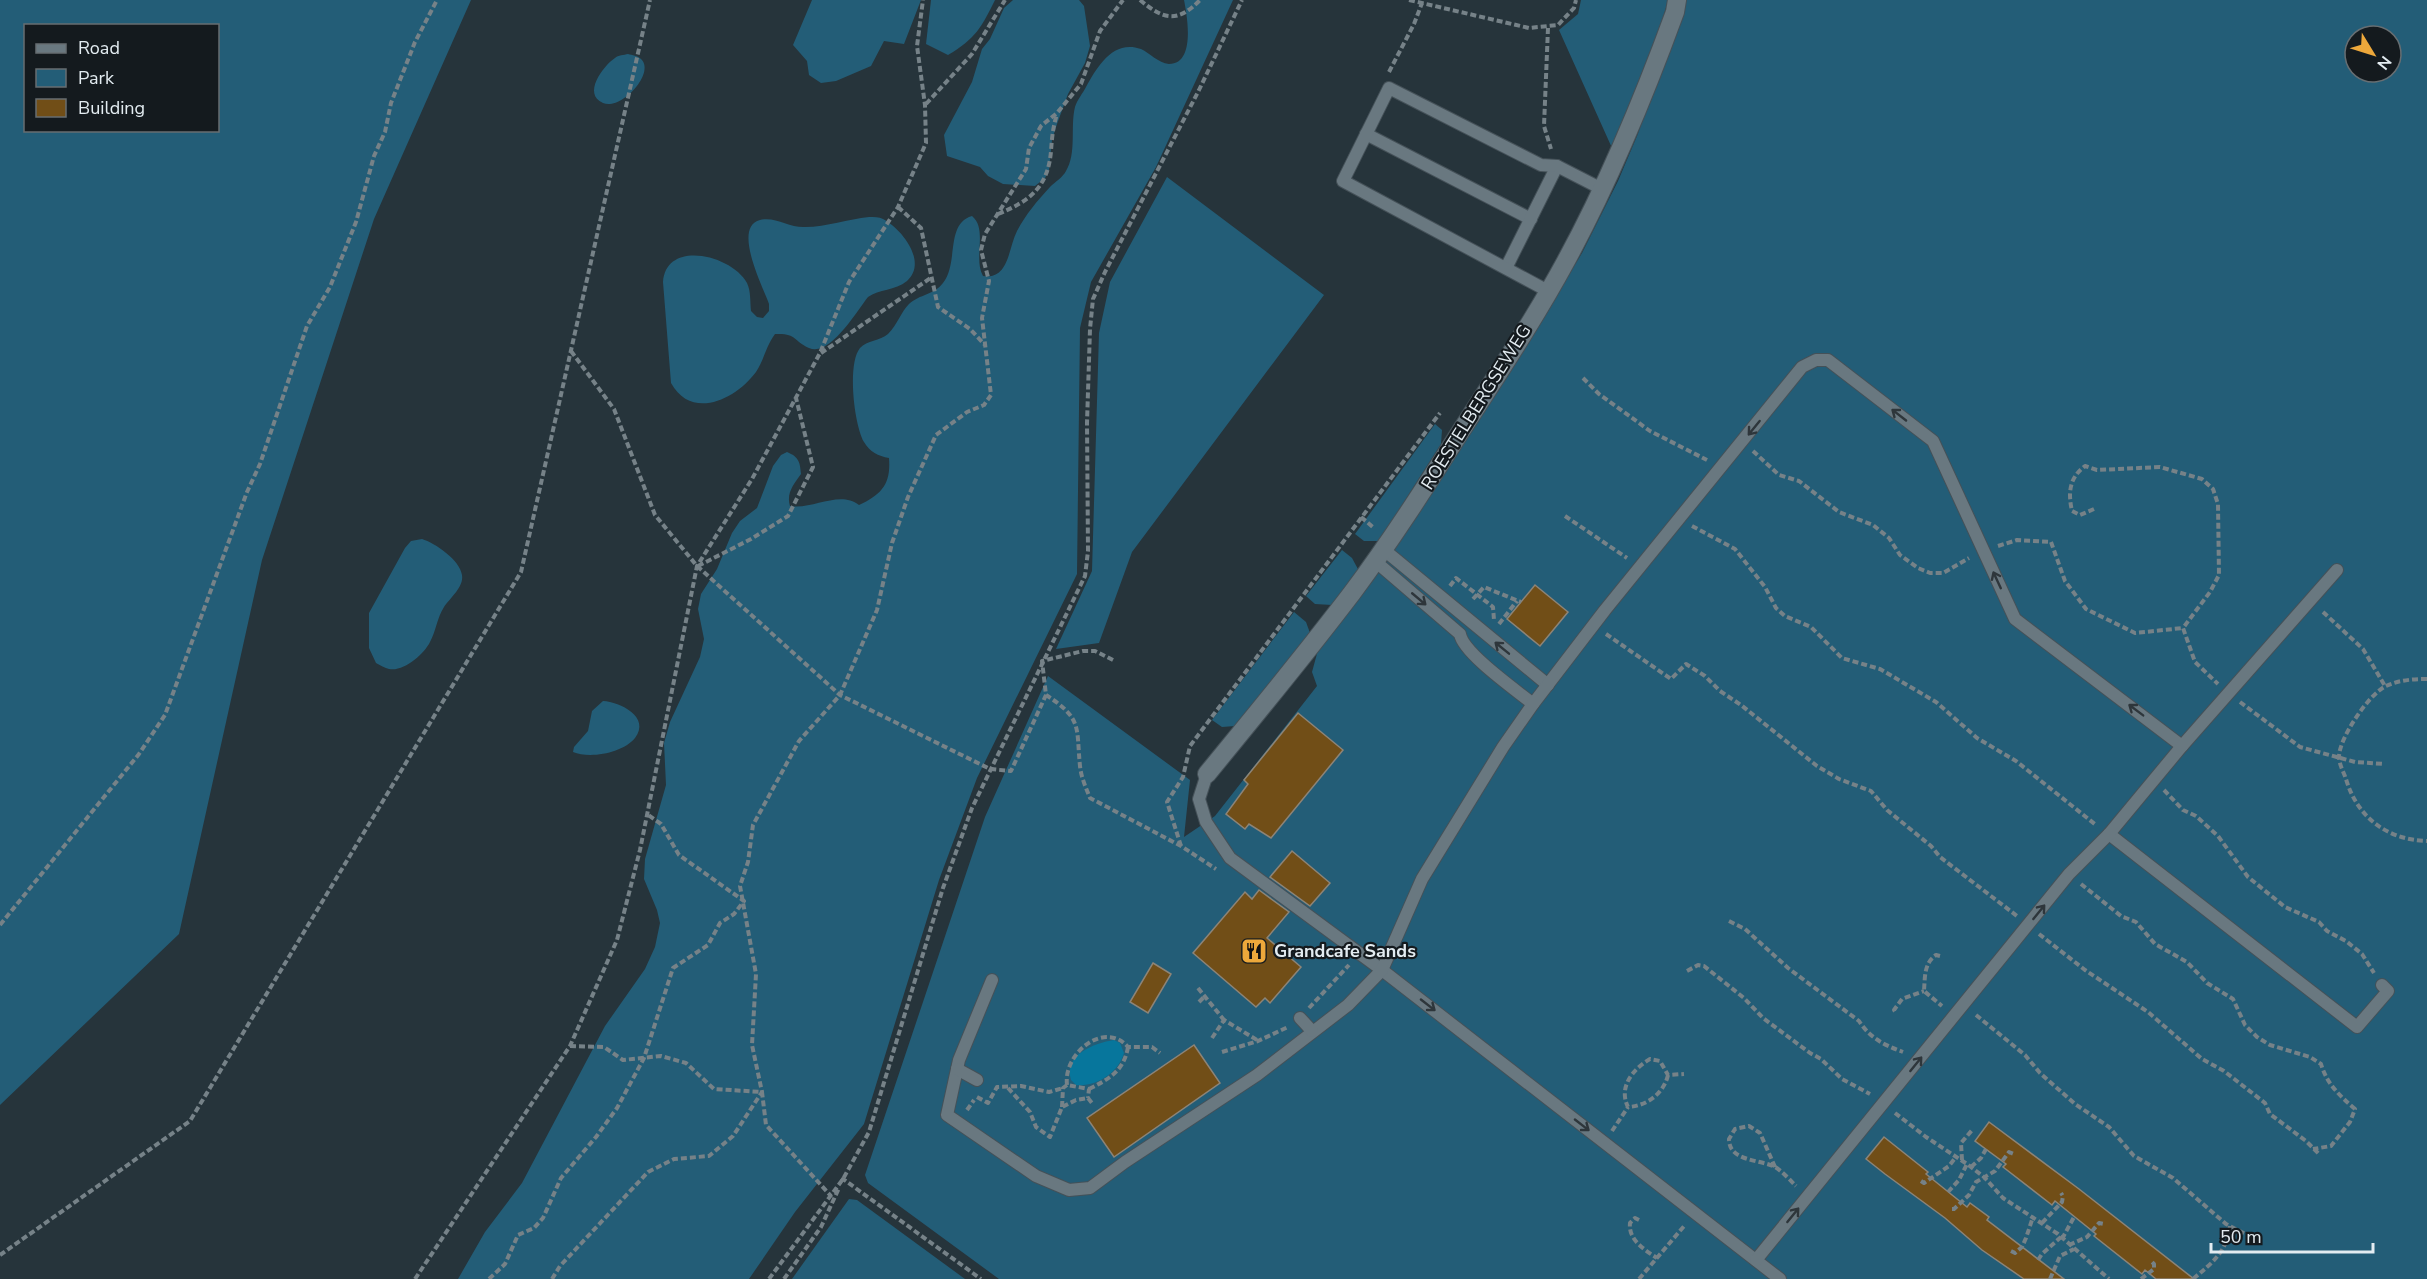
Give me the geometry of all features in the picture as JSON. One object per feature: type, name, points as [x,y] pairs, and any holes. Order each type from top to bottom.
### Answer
[{"type":"street","name":"ROESTELBERGSEWEG","points":[[1207,774],[1325,628],[1379,555],[1479,404],[1548,291],[1602,189],[1648,85],[1675,12],[1677,0]]},
{"type":"lane","points":[[1548,291],[1343,181],[1389,88],[1542,165],[1557,166],[1602,189]]},
{"type":"lane","points":[[1366,134],[1531,219]]},
{"type":"lane","points":[[1506,268],[1557,166]]},
{"type":"lane","points":[[992,980],[957,1069],[947,1115],[1036,1176],[1069,1191],[1090,1188],[1125,1162],[1257,1075],[1348,1005],[1382,970],[1422,879],[1503,747],[1533,704],[1802,367],[1816,360],[1828,360],[1932,441],[2015,620],[2182,746]]},
{"type":"lane","points":[[1379,555],[1548,685]]},
{"type":"lane","points":[[1379,555],[1460,634],[1462,642],[1472,653],[1533,704]]},
{"type":"lane","points":[[1756,1260],[2069,874],[2109,834],[2182,746],[2337,570]]},
{"type":"lane","points":[[1207,774],[1199,799],[1206,822],[1230,858],[1382,970],[1780,1279]]},
{"type":"lane","points":[[2109,834],[2356,1027],[2388,991],[2382,985]]},
{"type":"lane","points":[[1300,1018],[1312,1032]]},
{"type":"lane","points":[[957,1069],[977,1080]]},
{"type":"path","points":[[0,925],[118,780],[165,715],[247,492],[260,464],[304,333],[336,273],[356,222],[374,156],[385,132],[391,104],[415,42],[437,0]]},
{"type":"path","points":[[0,1255],[190,1121],[521,572],[650,0]]},
{"type":"path","points":[[415,1279],[570,1046],[617,940],[647,814],[697,566],[752,479],[820,353],[849,282],[898,207],[926,143],[926,105],[917,46],[923,0]]},
{"type":"path","points":[[926,105],[972,54],[1005,0]]},
{"type":"path","points":[[831,1196],[766,1125],[752,1045],[756,974],[740,886],[748,862],[753,825],[799,741],[840,695],[877,610],[892,543],[908,497],[936,435],[967,412],[984,405],[991,395],[982,318],[989,282],[981,250],[985,234],[1026,169],[1029,148],[1041,126],[1058,113],[1081,84],[1100,31],[1123,0]]},
{"type":"path","points":[[1140,0],[1161,16],[1173,16],[1186,13],[1200,0]]},
{"type":"path","points":[[784,1279],[821,1227],[843,1179],[869,1132],[943,888],[972,808],[1085,576],[1088,551],[1087,423],[1093,299],[1242,0]]},
{"type":"path","points":[[1410,0],[1529,28],[1558,26],[1574,8],[1576,0]]},
{"type":"path","points":[[1389,88],[1386,77],[1414,24],[1422,3]]},
{"type":"path","points":[[1548,28],[1544,126],[1557,166]]},
{"type":"path","points":[[997,215],[1019,205],[1036,191],[1046,176],[1051,152],[1052,130],[1058,113]]},
{"type":"path","points":[[898,207],[921,228],[938,307],[970,329],[985,345]]},
{"type":"path","points":[[820,353],[932,277]]},
{"type":"path","points":[[571,351],[614,409],[655,514],[697,566],[840,695],[990,769],[1011,771],[1046,695],[1042,661]]},
{"type":"path","points":[[1583,378],[1599,394],[1650,431],[1702,456],[1720,469]]},
{"type":"path","points":[[697,566],[751,539],[788,516],[813,466],[796,397]]},
{"type":"path","points":[[1181,846],[1167,802],[1183,777],[1190,746],[1440,413]]},
{"type":"path","points":[[1742,442],[1779,475],[1799,481],[1839,512],[1873,525],[1889,538],[1900,555],[1917,568],[1930,573],[1943,573],[1983,550],[2017,540],[2051,542],[2066,581],[2086,609],[2135,633],[2183,628],[2210,592],[2219,575],[2218,504],[2213,489],[2202,480],[2160,468],[2097,470],[2085,466],[2071,482],[2069,498],[2072,511],[2080,515],[2094,509]]},
{"type":"path","points":[[1565,516],[1640,568]]},
{"type":"path","points":[[1679,520],[1735,549],[1765,587],[1776,608],[1785,616],[1811,627],[1842,658],[1880,669],[1936,702],[1977,738],[2016,761],[2109,834]]},
{"type":"path","points":[[1473,599],[1484,587],[1519,601],[1497,627]]},
{"type":"path","points":[[2311,601],[2363,649],[2385,686]]},
{"type":"path","points":[[1594,625],[1671,680],[1686,664],[1705,676],[1720,691],[1817,766],[1839,779],[1871,791],[1887,810],[1931,846],[1940,857],[2085,970],[2148,1012],[2202,1059],[2224,1071],[2265,1103],[2270,1114],[2288,1125],[2319,1154]]},
{"type":"path","points":[[2183,628],[2195,662],[2207,676],[2264,722],[2300,747],[2355,762],[2384,764]]},
{"type":"path","points":[[1042,661],[1083,651],[1095,651],[1113,660]]},
{"type":"path","points":[[2427,679],[2409,680],[2385,686],[2359,712],[2347,730],[2339,757],[2350,794],[2364,814],[2378,827],[2414,841],[2427,841]]},
{"type":"path","points":[[1046,695],[1063,706],[1073,718],[1078,734],[1080,769],[1090,798],[1181,846],[1220,872]]},
{"type":"path","points":[[2155,781],[2183,810],[2196,816],[2218,836],[2248,877],[2285,908],[2319,922],[2327,931],[2346,941],[2362,954],[2382,985]]},
{"type":"path","points":[[647,814],[661,824],[679,855],[744,901]]},
{"type":"path","points":[[2069,874],[2121,916],[2136,922],[2155,944],[2187,962],[2207,983],[2233,999],[2245,1025],[2257,1037],[2270,1045],[2310,1057],[2321,1064],[2333,1089],[2355,1109],[2350,1122],[2331,1146],[2313,1149]]},
{"type":"path","points":[[489,1279],[506,1264],[518,1236],[534,1228],[543,1218],[561,1178],[618,1108],[644,1058],[673,968],[708,945],[720,923],[734,914],[744,901]]},
{"type":"path","points":[[1730,921],[1759,940],[1788,968],[1859,1021],[1865,1031],[1880,1043],[1921,1058]]},
{"type":"path","points":[[1924,991],[1926,967],[1931,958],[1936,955],[1940,956]]},
{"type":"path","points":[[1687,971],[1698,965],[1704,966],[1744,998],[1763,1018],[1821,1059],[1842,1079],[1884,1104],[1926,1137],[1969,1165],[1984,1177],[2003,1198],[2062,1238],[2109,1279]]},
{"type":"path","points":[[1198,988],[1224,1020],[1258,1041]]},
{"type":"path","points":[[1895,1011],[1902,999],[1924,991]]},
{"type":"path","points":[[1924,991],[1954,1016]]},
{"type":"path","points":[[1198,1002],[1205,996]]},
{"type":"path","points":[[1964,1005],[2025,1055],[2066,1097],[2109,1127],[2134,1156],[2173,1178],[2230,1226],[2251,1237]]},
{"type":"path","points":[[1212,1038],[1224,1020]]},
{"type":"path","points":[[1008,1087],[1030,1112],[1036,1127],[1050,1137],[1062,1107],[1065,1072],[1072,1057],[1083,1047],[1094,1041],[1114,1037],[1128,1047],[1152,1047],[1160,1053]]},
{"type":"path","points":[[570,1046],[604,1047],[623,1059],[661,1056],[686,1063],[714,1089],[762,1092]]},
{"type":"path","points":[[965,1106],[963,1109],[969,1111],[974,1100],[988,1103],[997,1087],[1021,1086],[1049,1092],[1065,1087],[1089,1089],[1120,1070],[1128,1047]]},
{"type":"path","points":[[1604,1142],[1628,1107],[1649,1100],[1666,1084],[1668,1075],[1660,1062],[1650,1059],[1640,1065],[1629,1078],[1624,1090],[1628,1107]]},
{"type":"path","points":[[1668,1075],[1684,1074]]},
{"type":"path","points":[[1089,1089],[1088,1098],[1092,1103]]},
{"type":"path","points":[[552,1279],[560,1266],[648,1172],[674,1159],[710,1156],[733,1136],[762,1092]]},
{"type":"path","points":[[1062,1107],[1076,1100],[1088,1098]]},
{"type":"path","points":[[1775,1167],[1742,1157],[1732,1150],[1729,1139],[1735,1129],[1749,1126],[1760,1133],[1775,1167],[1808,1197]]},
{"type":"path","points":[[1962,1161],[1960,1143],[1973,1129]]},
{"type":"path","points":[[1948,1192],[1969,1165],[1981,1158],[1986,1149]]},
{"type":"path","points":[[1952,1209],[1959,1206],[1969,1195],[1976,1182],[1998,1167],[2005,1155],[2009,1152],[2014,1154]]},
{"type":"path","points":[[1921,1181],[1924,1183],[1949,1166],[1956,1157]]},
{"type":"path","points":[[769,1279],[843,1179]]},
{"type":"path","points":[[843,1179],[981,1279]]},
{"type":"path","points":[[2042,1223],[2062,1202],[2064,1196],[2061,1192]]},
{"type":"path","points":[[1639,1279],[1695,1213]]},
{"type":"path","points":[[2011,1251],[2015,1253],[2022,1247],[2033,1217]]},
{"type":"path","points":[[2038,1260],[2062,1238],[2074,1217]]},
{"type":"path","points":[[1639,1220],[1635,1218],[1630,1223],[1632,1238],[1657,1258]]},
{"type":"path","points":[[2069,1245],[2087,1237],[2099,1222],[2104,1224]]},
{"type":"path","points":[[2193,1279],[2227,1245],[2230,1226]]},
{"type":"path","points":[[2050,1279],[2060,1256],[2073,1249]]},
{"type":"path","points":[[2141,1279],[2154,1269],[2152,1262]]},
{"type":"green space","points":[[0,0],[471,0],[374,219],[262,560],[179,934],[0,1105]]},
{"type":"green space","points":[[812,0],[921,0],[904,44],[884,41],[871,66],[836,81],[821,83],[809,75],[807,61],[793,45]]},
{"type":"green space","points":[[931,0],[995,0],[977,32],[948,55],[926,44]]},
{"type":"green space","points":[[1013,0],[1079,0],[1084,6],[1090,46],[1085,63],[1068,94],[1057,124],[1052,140],[1049,170],[1045,178],[1035,186],[1003,184],[988,176],[980,167],[947,156],[944,135],[972,82],[982,49],[990,39],[1004,8]]},
{"type":"green space","points":[[1184,0],[1233,0],[1156,167],[1091,282],[1080,328],[1077,574],[977,778],[939,880],[864,1124],[795,1212],[749,1279],[458,1279],[485,1232],[522,1183],[605,1026],[645,969],[655,947],[660,923],[644,879],[645,859],[666,785],[664,743],[670,722],[700,657],[704,639],[698,609],[701,594],[717,569],[732,533],[740,521],[757,508],[773,466],[781,455],[787,452],[798,460],[801,474],[790,493],[790,506],[843,499],[859,505],[879,492],[888,475],[889,458],[878,455],[869,448],[864,442],[857,422],[853,380],[856,356],[860,348],[888,334],[909,304],[943,283],[948,275],[955,235],[964,220],[972,216],[977,222],[980,236],[979,261],[983,276],[992,276],[1003,268],[1024,219],[1045,192],[1066,171],[1071,156],[1075,107],[1095,71],[1114,51],[1131,47],[1141,49],[1165,63],[1178,62],[1183,56],[1188,38]]},
{"type":"green space","points":[[1581,0],[1668,0],[1645,84],[1612,148],[1559,30],[1578,14]]},
{"type":"green space","points":[[1684,0],[2427,0],[2427,1279],[999,1279],[868,1183],[865,1175],[985,817],[1048,676],[1190,780],[1184,837],[1215,816],[1317,686],[1312,672],[1318,650],[1522,352],[1582,253],[1618,181],[1677,27]]},
{"type":"green space","points":[[628,54],[640,58],[644,65],[644,73],[640,81],[627,96],[619,101],[610,104],[603,103],[594,93],[600,73],[618,56]]},
{"type":"green space","points":[[1167,177],[1324,295],[1132,552],[1099,643],[1056,649],[1092,571],[1099,333],[1110,282]]},
{"type":"green space","points":[[869,217],[881,218],[890,224],[898,230],[910,247],[915,265],[907,281],[868,297],[842,332],[825,346],[817,349],[809,348],[791,336],[775,334],[756,372],[747,382],[726,397],[714,402],[702,403],[690,401],[680,395],[671,383],[663,282],[667,269],[675,260],[687,256],[700,256],[728,265],[747,283],[751,311],[757,317],[763,318],[769,311],[769,304],[756,272],[749,245],[752,225],[766,219],[799,227],[813,227]]},
{"type":"green space","points":[[1435,424],[1442,430],[1441,444],[1379,541],[1364,541],[1355,534]]},
{"type":"green space","points":[[422,539],[440,548],[452,558],[460,569],[461,584],[444,607],[432,638],[423,652],[401,668],[389,669],[376,663],[369,648],[369,613],[405,548],[411,541]]},
{"type":"green space","points":[[1342,550],[1352,558],[1359,571],[1332,605],[1315,604],[1306,596]]},
{"type":"green space","points":[[1294,612],[1306,622],[1310,633],[1235,726],[1222,727],[1212,720]]},
{"type":"green space","points":[[603,701],[617,704],[636,717],[639,730],[635,738],[623,748],[615,751],[597,755],[573,752],[574,747],[588,731],[592,711]]},
{"type":"green space","points":[[849,1199],[857,1200],[965,1279],[792,1279]]},
{"type":"shaded area","points":[[1114,1040],[1120,1043],[1124,1053],[1112,1072],[1092,1084],[1076,1085],[1071,1080],[1070,1071],[1076,1057],[1089,1047]]},
{"type":"building","points":[[1535,585],[1568,612],[1540,646],[1507,619]]},
{"type":"building","points":[[1298,713],[1343,750],[1271,838],[1249,824],[1245,829],[1226,814],[1248,784],[1244,780]]},
{"type":"building","points":[[1292,851],[1330,883],[1310,906],[1270,877]]},
{"type":"building","points":[[1259,890],[1289,912],[1267,938],[1301,967],[1270,1003],[1265,998],[1256,1007],[1193,953],[1245,892],[1252,899]]},
{"type":"building","points":[[1153,963],[1171,974],[1148,1013],[1130,1002]]},
{"type":"building","points":[[1194,1045],[1220,1083],[1114,1157],[1087,1118]]},
{"type":"building","points":[[1989,1122],[2194,1279],[2156,1279],[2145,1270],[2142,1274],[2055,1201],[2052,1205],[2003,1167],[2006,1164],[1975,1141]]},
{"type":"building","points":[[1884,1137],[1967,1207],[1970,1203],[1989,1217],[1987,1220],[2064,1279],[2024,1279],[1982,1250],[1945,1218],[1885,1174],[1866,1159]]},
{"type":"place","name":"Grandcafe Sands","points":[[1254,951]]}]
